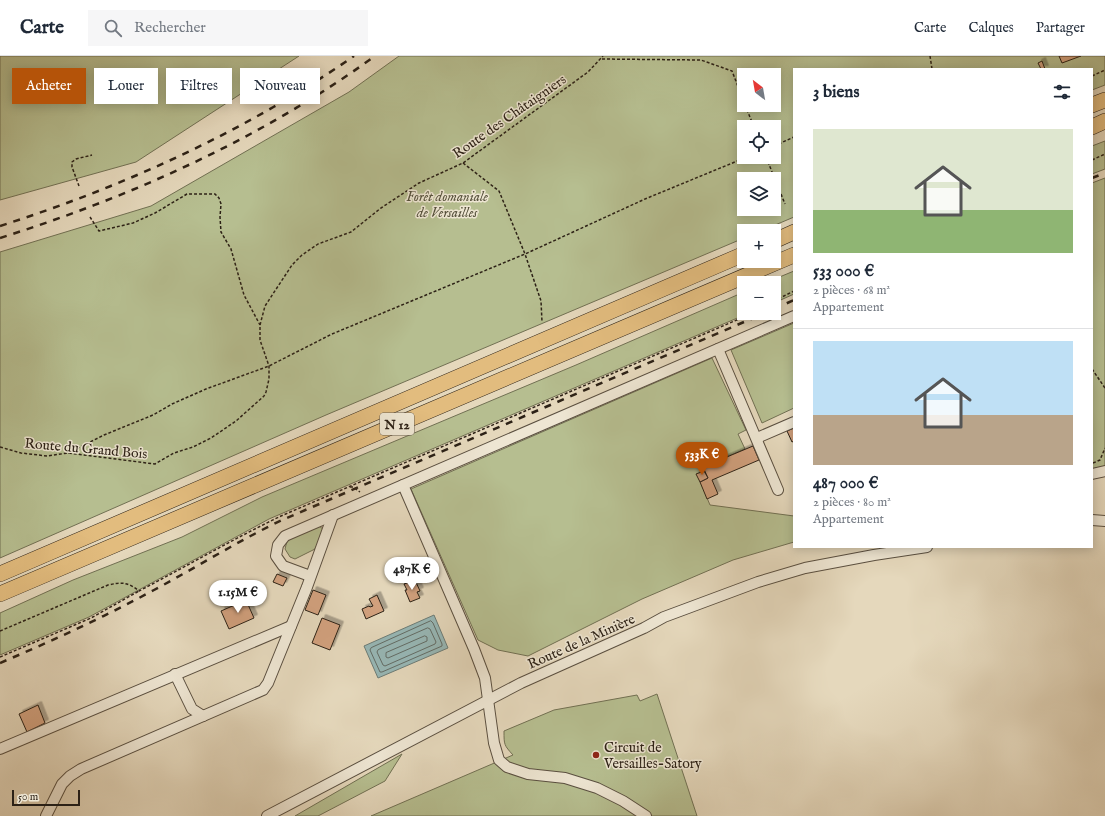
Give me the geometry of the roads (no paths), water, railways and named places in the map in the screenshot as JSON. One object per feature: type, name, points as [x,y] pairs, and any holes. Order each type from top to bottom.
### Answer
[{"type":"highway","points":[[1093,105],[1105,100]]},
{"type":"highway","points":[[1093,127],[1105,121]]},
{"type":"highway","points":[[781,238],[793,232]]},
{"type":"highway","name":"N 12","points":[[0,594],[793,255]]},
{"type":"highway","name":"N 12","points":[[0,574],[737,257]]},
{"type":"lane","points":[[310,576],[283,566],[276,556],[278,545],[285,536],[793,316]]},
{"type":"lane","points":[[718,349],[778,490]]},
{"type":"lane","points":[[757,438],[793,422]]},
{"type":"lane","points":[[1093,474],[1105,471]]},
{"type":"lane","points":[[403,485],[474,649],[485,678],[494,743],[499,760],[507,767],[528,774],[565,778],[597,788],[640,814]]},
{"type":"lane","points":[[46,816],[51,809],[62,784],[70,776],[263,690],[268,683],[307,587],[333,515]]},
{"type":"lane","points":[[1093,520],[1105,521]]},
{"type":"lane","name":"Route de la Minière","points":[[267,816],[521,683],[644,628],[664,617],[758,582],[805,568],[921,548]]},
{"type":"lane","points":[[0,749],[291,626]]},
{"type":"lane","points":[[176,674],[192,709],[203,716]]},
{"type":"water","points":[[434,615],[448,648],[378,678],[364,646]]},
{"type":"railway","points":[[0,226],[93,193],[183,154],[271,109],[354,56]]},
{"type":"railway","points":[[0,238],[99,203],[147,184],[195,162],[242,139],[287,113],[332,86],[375,56]]},
{"type":"railway","points":[[1093,178],[1105,173]]},
{"type":"railway","points":[[781,306],[793,300]]},
{"type":"railway","points":[[0,663],[116,610],[282,520],[749,320]]},
{"type":"place","name":"Circuit de Versailles-Satory","points":[[596,755]]},
{"type":"park label","name":"Forêt domaniale de Versailles","points":[[447,204]]}]
